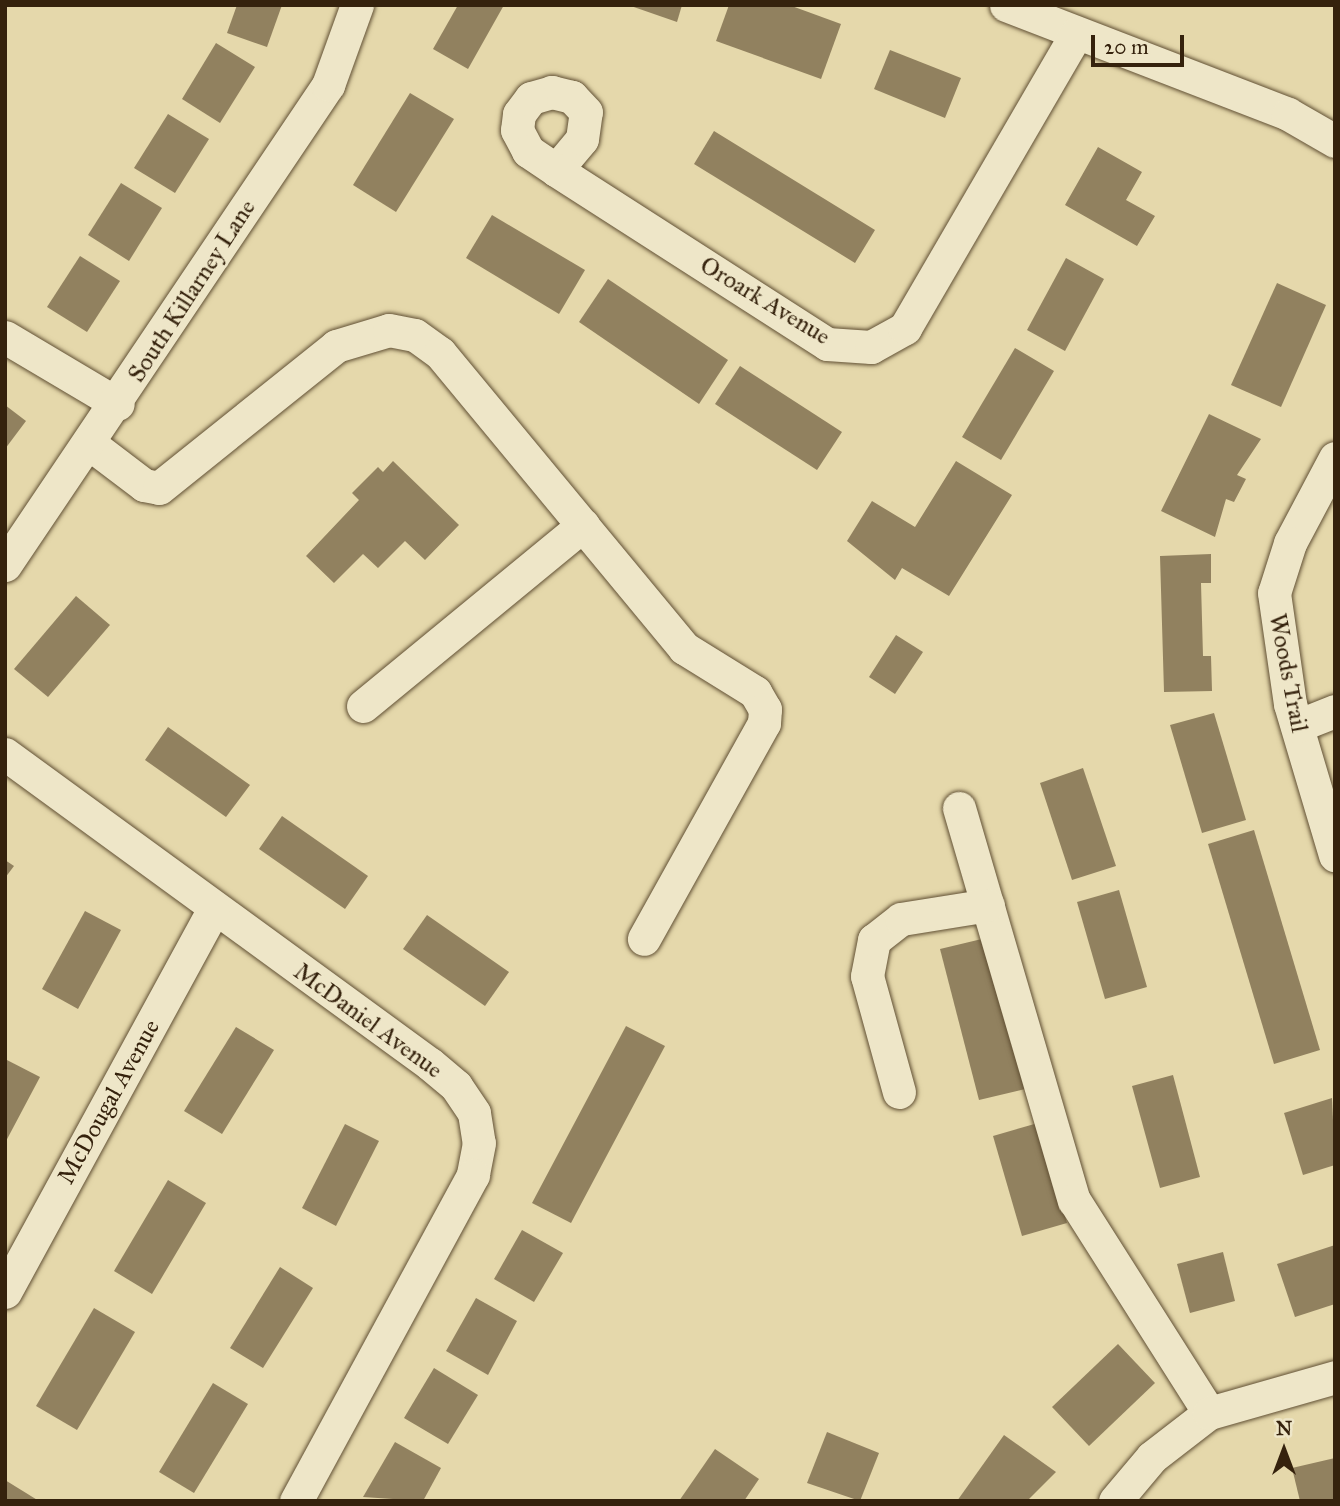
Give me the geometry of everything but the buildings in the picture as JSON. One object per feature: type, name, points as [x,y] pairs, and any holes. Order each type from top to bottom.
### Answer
[{"type":"street","name":"South Killarney Lane","points":[[5,565],[118,404],[328,85],[357,5]]},
{"type":"street","points":[[1006,5],[1288,114],[1335,141]]},
{"type":"street","name":"Oroark Avenue","points":[[556,170],[827,344],[871,347],[905,328],[1077,33]]},
{"type":"street","points":[[90,443],[144,485],[159,488],[336,346],[389,330],[415,335],[440,353],[684,648],[755,692],[765,709],[764,723],[644,939]]},
{"type":"street","points":[[5,337],[118,404]]},
{"type":"street","name":"Woods Trail","points":[[1335,458],[1290,543],[1274,593],[1297,726],[1335,855]]},
{"type":"street","points":[[363,706],[583,525]]},
{"type":"street","points":[[1297,726],[1335,710]]},
{"type":"street","name":"McDaniel Avenue","points":[[5,754],[214,911],[456,1086],[474,1113],[479,1143],[458,1208],[296,1501]]},
{"type":"street","points":[[960,808],[1074,1200],[1209,1413]]},
{"type":"street","points":[[899,1092],[867,976],[874,940],[901,919],[988,905]]},
{"type":"street","name":"McDougal Avenue","points":[[5,1293],[214,911]]},
{"type":"street","points":[[1115,1501],[1152,1457],[1209,1413],[1335,1377]]}]
